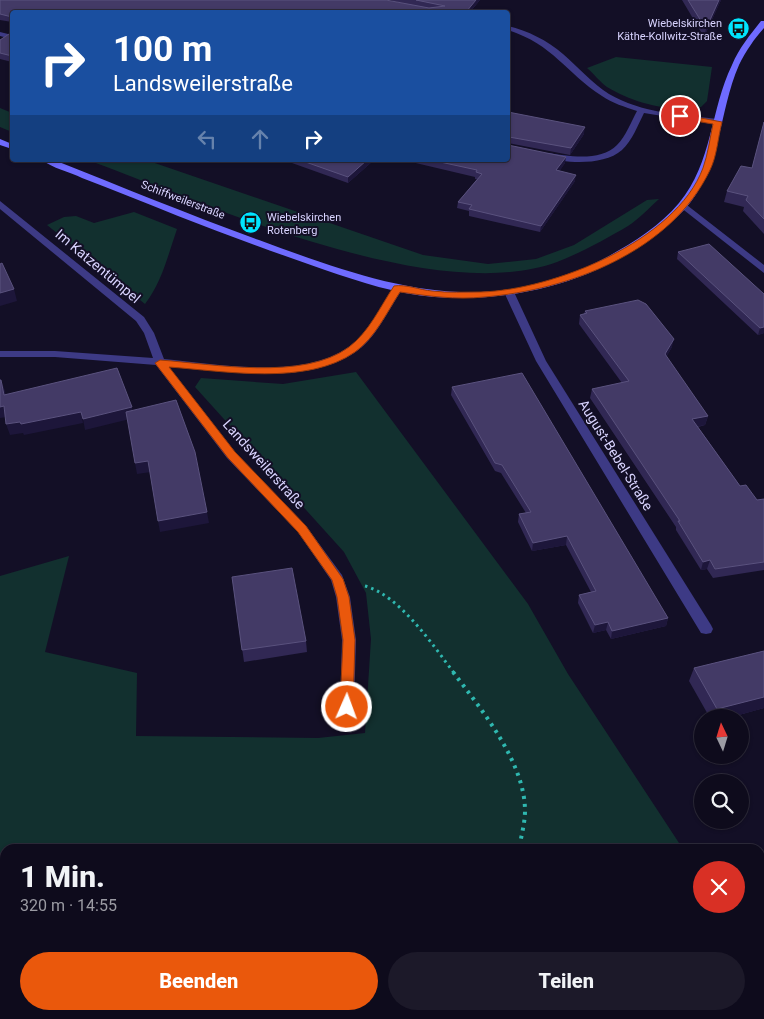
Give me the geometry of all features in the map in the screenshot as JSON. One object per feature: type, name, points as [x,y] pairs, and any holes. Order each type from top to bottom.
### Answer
[{"type":"street","points":[[0,354],[55,354],[270,370],[306,367],[330,361],[351,350],[368,336],[398,288],[456,295],[509,292],[568,278],[613,258],[656,230],[683,205],[707,169],[718,122],[738,55],[764,23]]},
{"type":"street","points":[[510,29],[539,41],[560,55],[592,86],[613,100],[642,110],[718,122]]},
{"type":"street","points":[[538,155],[567,159],[597,158],[618,149],[642,110]]},
{"type":"street","name":"Schiffweilerstraße","points":[[51,162],[266,246],[398,288]]},
{"type":"street","name":"Im Katzentümpel","points":[[0,204],[140,319],[149,333],[160,363]]},
{"type":"street","points":[[683,205],[764,270]]},
{"type":"street","name":"August-Bebel-Straße","points":[[509,292],[541,361],[706,629]]},
{"type":"street","name":"Landsweilerstraße","points":[[160,363],[232,455],[302,529],[337,579],[343,597],[349,640],[347,707]]},
{"type":"path","points":[[337,579],[376,589],[418,625],[491,722],[517,770],[525,810],[520,844]]},
{"type":"green space","points":[[616,57],[712,67],[707,101],[701,107],[690,109],[665,108],[617,93],[604,85],[587,68]]},
{"type":"green space","points":[[0,108],[10,112],[10,131],[0,127]]},
{"type":"green space","points":[[93,162],[152,162],[423,255],[488,264],[536,259],[574,245],[647,200],[659,199],[628,226],[575,254],[557,262],[506,272],[449,271],[386,261],[321,244],[194,201]]},
{"type":"green space","points":[[134,212],[177,229],[156,287],[145,304],[47,225],[64,217],[76,216],[94,223]]},
{"type":"green space","points":[[356,372],[528,604],[568,674],[680,844],[0,844],[0,576],[69,556],[45,652],[137,673],[136,736],[318,738],[365,733],[371,639],[366,593],[344,552],[195,387],[201,378],[283,384]]},
{"type":"building","points":[[0,0],[386,0],[429,8],[445,6],[416,0],[476,0],[468,10],[10,10],[10,16],[0,14]]},
{"type":"building","points":[[688,0],[719,0],[706,29]]},
{"type":"building","points":[[10,33],[10,56],[0,53],[0,40]]},
{"type":"building","points":[[510,112],[585,127],[571,148],[510,137]]},
{"type":"building","points":[[764,122],[764,219],[746,200],[748,196],[727,191],[741,166],[752,168]]},
{"type":"building","points":[[510,145],[566,157],[556,170],[576,175],[541,226],[469,209],[472,205],[458,202],[482,174],[476,172],[477,170],[440,162],[510,162]]},
{"type":"building","points":[[306,162],[365,162],[348,177]]},
{"type":"building","points":[[709,244],[764,294],[764,327],[760,328],[678,252]]},
{"type":"building","points":[[2,263],[14,289],[0,293],[0,264]]},
{"type":"building","points":[[638,300],[646,304],[674,339],[665,354],[708,416],[692,419],[740,486],[746,485],[757,500],[764,499],[764,562],[715,569],[710,560],[703,562],[678,521],[680,521],[592,389],[629,381],[580,315],[587,313],[585,311]]},
{"type":"building","points":[[117,368],[132,407],[83,419],[81,412],[21,424],[20,422],[6,424],[4,406],[0,407],[0,380],[4,395]]},
{"type":"building","points":[[522,373],[668,618],[612,631],[608,622],[595,625],[579,595],[596,591],[567,536],[533,543],[519,514],[531,512],[502,465],[495,463],[452,387]]},
{"type":"building","points":[[176,400],[195,452],[207,512],[158,521],[148,461],[135,463],[126,412]]},
{"type":"building","points":[[292,568],[306,641],[242,650],[232,577]]},
{"type":"building","points":[[764,651],[764,697],[717,709],[694,668]]},
{"type":"place","name":"Wiebelskirchen Käthe-Kollwitz-Straße","points":[[738,29]]},
{"type":"place","name":"Wiebelskirchen Rotenberg","points":[[251,223]]},
{"type":"route","points":[[347,707],[349,640],[343,597],[337,579],[302,529],[232,455],[160,363],[270,370],[306,367],[330,361],[351,350],[368,336],[398,288],[433,294],[456,295],[509,292],[549,284],[586,271],[622,254],[656,230],[683,205],[707,169],[718,122],[680,116]]}]
